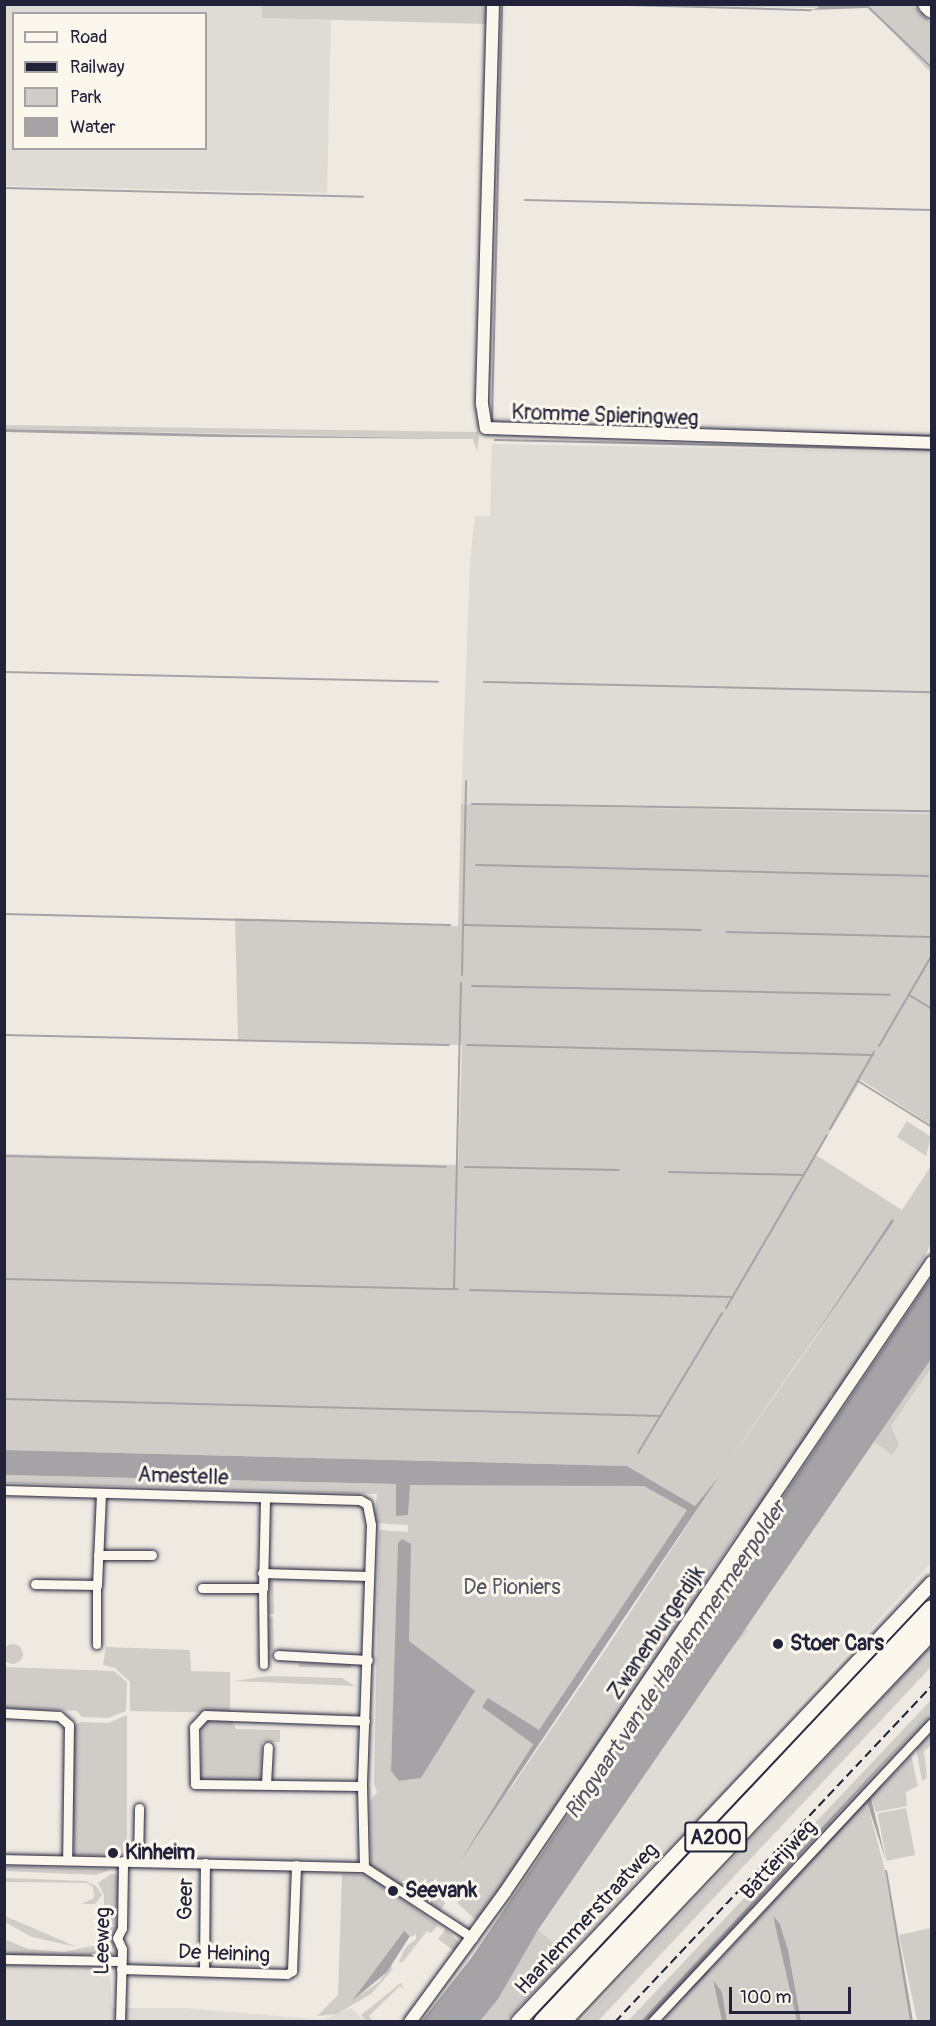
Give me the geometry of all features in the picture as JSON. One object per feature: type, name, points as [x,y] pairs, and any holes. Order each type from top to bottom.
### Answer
[{"type":"highway","points":[[927,4],[932,9]]},
{"type":"highway","name":"A200","points":[[543,2022],[932,1609]]},
{"type":"highway","name":"A200","points":[[561,2022],[932,1630]]},
{"type":"main road","name":"Haarlemmerstraatweg","points":[[518,2022],[932,1583]]},
{"type":"street","name":"Kromme Spieringweg","points":[[493,4],[482,404],[486,428],[932,443]]},
{"type":"street","name":"Zwanenburgerdijk","points":[[410,2022],[473,1938],[932,1262]]},
{"type":"street","name":"Amestelle","points":[[4,1490],[360,1500],[368,1504],[371,1526],[368,1576]]},
{"type":"street","points":[[97,1645],[101,1493]]},
{"type":"street","points":[[264,1665],[262,1573],[265,1498]]},
{"type":"street","points":[[98,1555],[152,1555]]},
{"type":"street","points":[[262,1573],[368,1576],[368,1660],[362,1786],[364,1867]]},
{"type":"street","points":[[35,1584],[97,1585]]},
{"type":"street","points":[[202,1588],[262,1588]]},
{"type":"street","points":[[278,1655],[368,1660]]},
{"type":"street","points":[[4,1713],[59,1716],[69,1725],[67,1860]]},
{"type":"street","points":[[362,1786],[195,1784],[194,1727],[198,1719],[205,1715],[365,1721]]},
{"type":"street","name":"Batterijweg","points":[[652,2022],[932,1723]]},
{"type":"street","points":[[266,1784],[268,1747]]},
{"type":"street","points":[[138,1862],[139,1808]]},
{"type":"street","points":[[4,1859],[364,1867],[473,1938]]},
{"type":"street","name":"Leeweg","points":[[120,2022],[122,1949],[117,1938],[122,1928],[123,1861]]},
{"type":"street","name":"Geer","points":[[204,1863],[204,1971]]},
{"type":"street","name":"De Heining","points":[[4,1959],[204,1971],[292,1971],[296,1865]]},
{"type":"shaded area","points":[[262,4],[263,18],[331,20],[327,193],[5,186],[5,5]]},
{"type":"shaded area","points":[[492,444],[931,452],[931,814],[461,804],[470,561],[475,516],[490,516]]},
{"type":"shaded area","points":[[931,1359],[931,1563],[560,1963],[536,1934]]},
{"type":"shaded area","points":[[4,1955],[109,1956],[112,2008],[185,2008],[323,2020],[351,2008],[365,2021],[5,2021]]},
{"type":"green space","points":[[262,5],[487,5],[487,24],[262,18]]},
{"type":"green space","points":[[631,5],[817,5],[817,8]]},
{"type":"green space","points":[[867,5],[912,5],[931,23],[931,73]]},
{"type":"green space","points":[[5,425],[478,432],[479,436],[477,451],[473,439],[5,429]]},
{"type":"green space","name":"De Pioniers","points":[[461,804],[931,814],[931,1125],[861,1080],[816,1155],[902,1210],[931,1166],[931,1245],[843,1387],[830,1396],[829,1407],[785,1466],[748,1526],[739,1531],[708,1577],[707,1586],[482,1920],[476,1920],[457,1903],[463,1895],[447,1881],[437,1895],[446,1903],[439,1911],[371,1866],[370,1801],[377,1792],[374,1784],[379,1530],[408,1532],[408,1525],[374,1523],[377,1494],[5,1483],[5,1475],[396,1484],[398,1516],[409,1483],[646,1482],[692,1509],[540,1736],[483,1707],[533,1743],[506,1795],[606,1649],[721,1474],[695,1506],[627,1466],[5,1450],[5,1154],[458,1165],[462,1045],[238,1040],[235,918],[458,926]],"holes":[[[892,1220],[815,1338],[725,1467],[793,1368]],[[400,1540],[405,1647],[474,1692],[421,1778],[399,1781],[391,1771]]]},
{"type":"green space","points":[[907,1121],[931,1137],[926,1156],[897,1137]]},
{"type":"green space","points":[[931,1359],[931,1368],[891,1426],[899,1445],[892,1455],[874,1442]]},
{"type":"green space","points":[[269,1581],[273,1581],[274,1614],[269,1614]]},
{"type":"green space","points":[[269,1617],[273,1617],[274,1650],[268,1651]]},
{"type":"green space","points":[[746,1629],[748,1631],[713,1666],[711,1664]]},
{"type":"green space","points":[[13,1644],[20,1647],[23,1654],[20,1661],[13,1664],[6,1661],[3,1654],[6,1647]]},
{"type":"green space","points":[[931,1646],[931,1667],[598,2021],[581,2021]]},
{"type":"green space","points":[[106,1647],[190,1650],[191,1671],[230,1672],[230,1713],[130,1711],[130,1682],[115,1668],[103,1665]]},
{"type":"green space","points":[[299,1663],[351,1664],[351,1668],[299,1667]]},
{"type":"green space","points":[[5,1667],[114,1671],[127,1682],[126,1711],[108,1718],[82,1717],[77,1711],[5,1708]]},
{"type":"green space","points":[[268,1676],[342,1678],[355,1686],[234,1681]]},
{"type":"green space","points":[[931,1700],[931,1719],[649,2021],[627,2022]]},
{"type":"green space","points":[[127,1715],[127,1856],[74,1855],[72,1726],[81,1722],[108,1723]]},
{"type":"green space","points":[[202,1718],[231,1719],[236,1729],[280,1730],[280,1742],[262,1742],[261,1781],[201,1780]]},
{"type":"green space","points":[[931,1729],[931,1745],[924,1751],[927,1778],[922,1781],[916,1747]]},
{"type":"green space","points":[[911,1755],[918,1786],[906,1792],[907,1806],[876,1812],[871,1798]]},
{"type":"green space","points":[[867,1802],[885,1870],[910,2021],[801,2021],[783,1933],[771,1917],[777,1927],[797,2021],[727,2021],[722,1992],[712,1982],[718,1992],[722,2021],[660,2022]]},
{"type":"green space","points":[[906,1808],[915,1855],[887,1861],[878,1814]]},
{"type":"green space","points":[[5,1866],[111,1869],[97,1875],[5,1871]]},
{"type":"green space","points":[[111,1874],[119,1875],[119,1928],[113,1938],[119,1954],[5,1955],[4,1939],[28,1949],[64,1952],[97,1945],[104,1935],[104,1895],[98,1883]]},
{"type":"green space","points":[[342,1874],[368,1875],[438,1925],[431,1933],[427,1931],[402,1963],[399,1962],[405,1948],[416,1939],[416,1934],[412,1937],[407,1933],[354,1999],[379,1982],[391,1966],[393,1969],[371,1994],[337,2014],[317,2016],[338,1995]]},
{"type":"green space","points":[[5,1878],[86,1881],[96,1886],[102,1895],[95,1904],[81,1904],[94,1898],[93,1887],[87,1883],[5,1882]]},
{"type":"green space","points":[[5,1916],[77,1947],[32,1937],[5,1922]]},
{"type":"green space","points":[[931,1928],[931,2021],[917,2021],[899,1935]]},
{"type":"green space","points":[[446,1929],[462,1946],[453,1958],[453,1950],[438,1939]]},
{"type":"green space","points":[[538,1930],[556,1945],[563,1962],[505,2021],[480,2022]]},
{"type":"green space","points":[[401,1983],[404,1990],[400,1986],[369,2016],[373,2021],[366,2021],[361,2015]]},
{"type":"water","points":[[817,5],[867,5],[867,8],[811,10],[818,8]]},
{"type":"water","points":[[5,429],[474,439],[215,437],[5,432]]},
{"type":"water","points":[[892,1219],[894,1221],[725,1467],[793,1368]]},
{"type":"water","name":"Ringvaart van de Haarlemmermeerpolder","points":[[931,1278],[931,1359],[538,1930],[498,1999],[480,2021],[422,2021],[472,1957]]},
{"type":"water","points":[[5,1450],[627,1466],[695,1506],[721,1474],[459,1863],[533,1744],[482,1707],[488,1698],[539,1730],[687,1510],[644,1486],[410,1485],[408,1515],[396,1516],[396,1484],[5,1475]]},
{"type":"water","points":[[402,1539],[411,1544],[409,1641],[475,1691],[421,1778],[399,1781],[391,1771],[398,1543]]},
{"type":"water","points":[[931,1711],[675,1991],[646,2021],[641,2021]]},
{"type":"water","points":[[909,1753],[871,1798],[886,1861],[867,1802],[724,1957]]},
{"type":"water","points":[[885,1870],[887,1870],[913,2021],[910,2021]]},
{"type":"water","points":[[773,1916],[780,1924],[788,1950],[801,2021],[797,2021]]},
{"type":"water","points":[[404,1931],[410,1936],[387,1972],[352,2001]]},
{"type":"water","points":[[714,1962],[707,1974],[658,2022]]},
{"type":"water","points":[[713,1980],[722,1992],[727,2021],[722,2021]]},
{"type":"waterway","points":[[492,421],[502,4]]},
{"type":"waterway","points":[[591,4],[811,10]]},
{"type":"waterway","points":[[865,4],[932,68]]},
{"type":"waterway","points":[[4,188],[363,197]]},
{"type":"waterway","points":[[525,200],[932,210]]},
{"type":"waterway","points":[[772,432],[932,436]]},
{"type":"waterway","points":[[495,440],[932,450]]},
{"type":"waterway","points":[[4,672],[438,682]]},
{"type":"waterway","points":[[484,682],[932,692]]},
{"type":"waterway","points":[[462,975],[466,781]]},
{"type":"waterway","points":[[472,804],[932,811]]},
{"type":"waterway","points":[[476,865],[928,876]]},
{"type":"waterway","points":[[4,914],[450,925]]},
{"type":"waterway","points":[[464,925],[701,930]]},
{"type":"waterway","points":[[727,932],[932,937]]},
{"type":"waterway","points":[[879,1046],[932,955]]},
{"type":"waterway","points":[[454,1289],[461,983]]},
{"type":"waterway","points":[[472,986],[890,995]]},
{"type":"waterway","points":[[909,995],[932,1009]]},
{"type":"waterway","points":[[4,1035],[449,1045]]},
{"type":"waterway","points":[[467,1045],[873,1055]]},
{"type":"waterway","points":[[830,1129],[874,1052]]},
{"type":"waterway","points":[[858,1081],[932,1127]]},
{"type":"waterway","points":[[726,1308],[827,1135]]},
{"type":"waterway","points":[[4,1156],[446,1167]]},
{"type":"waterway","points":[[465,1167],[619,1170]]},
{"type":"waterway","points":[[669,1172],[803,1175]]},
{"type":"waterway","points":[[4,1279],[458,1289]]},
{"type":"waterway","points":[[470,1290],[733,1297]]},
{"type":"waterway","points":[[638,1453],[722,1313]]},
{"type":"waterway","points":[[4,1399],[661,1416]]},
{"type":"railway","points":[[615,2022],[932,1686]]},
{"type":"place","name":"Stoer Cars","points":[[778,1644]]},
{"type":"place","name":"Kinheim","points":[[113,1853]]},
{"type":"place","name":"Seevank","points":[[393,1891]]}]
